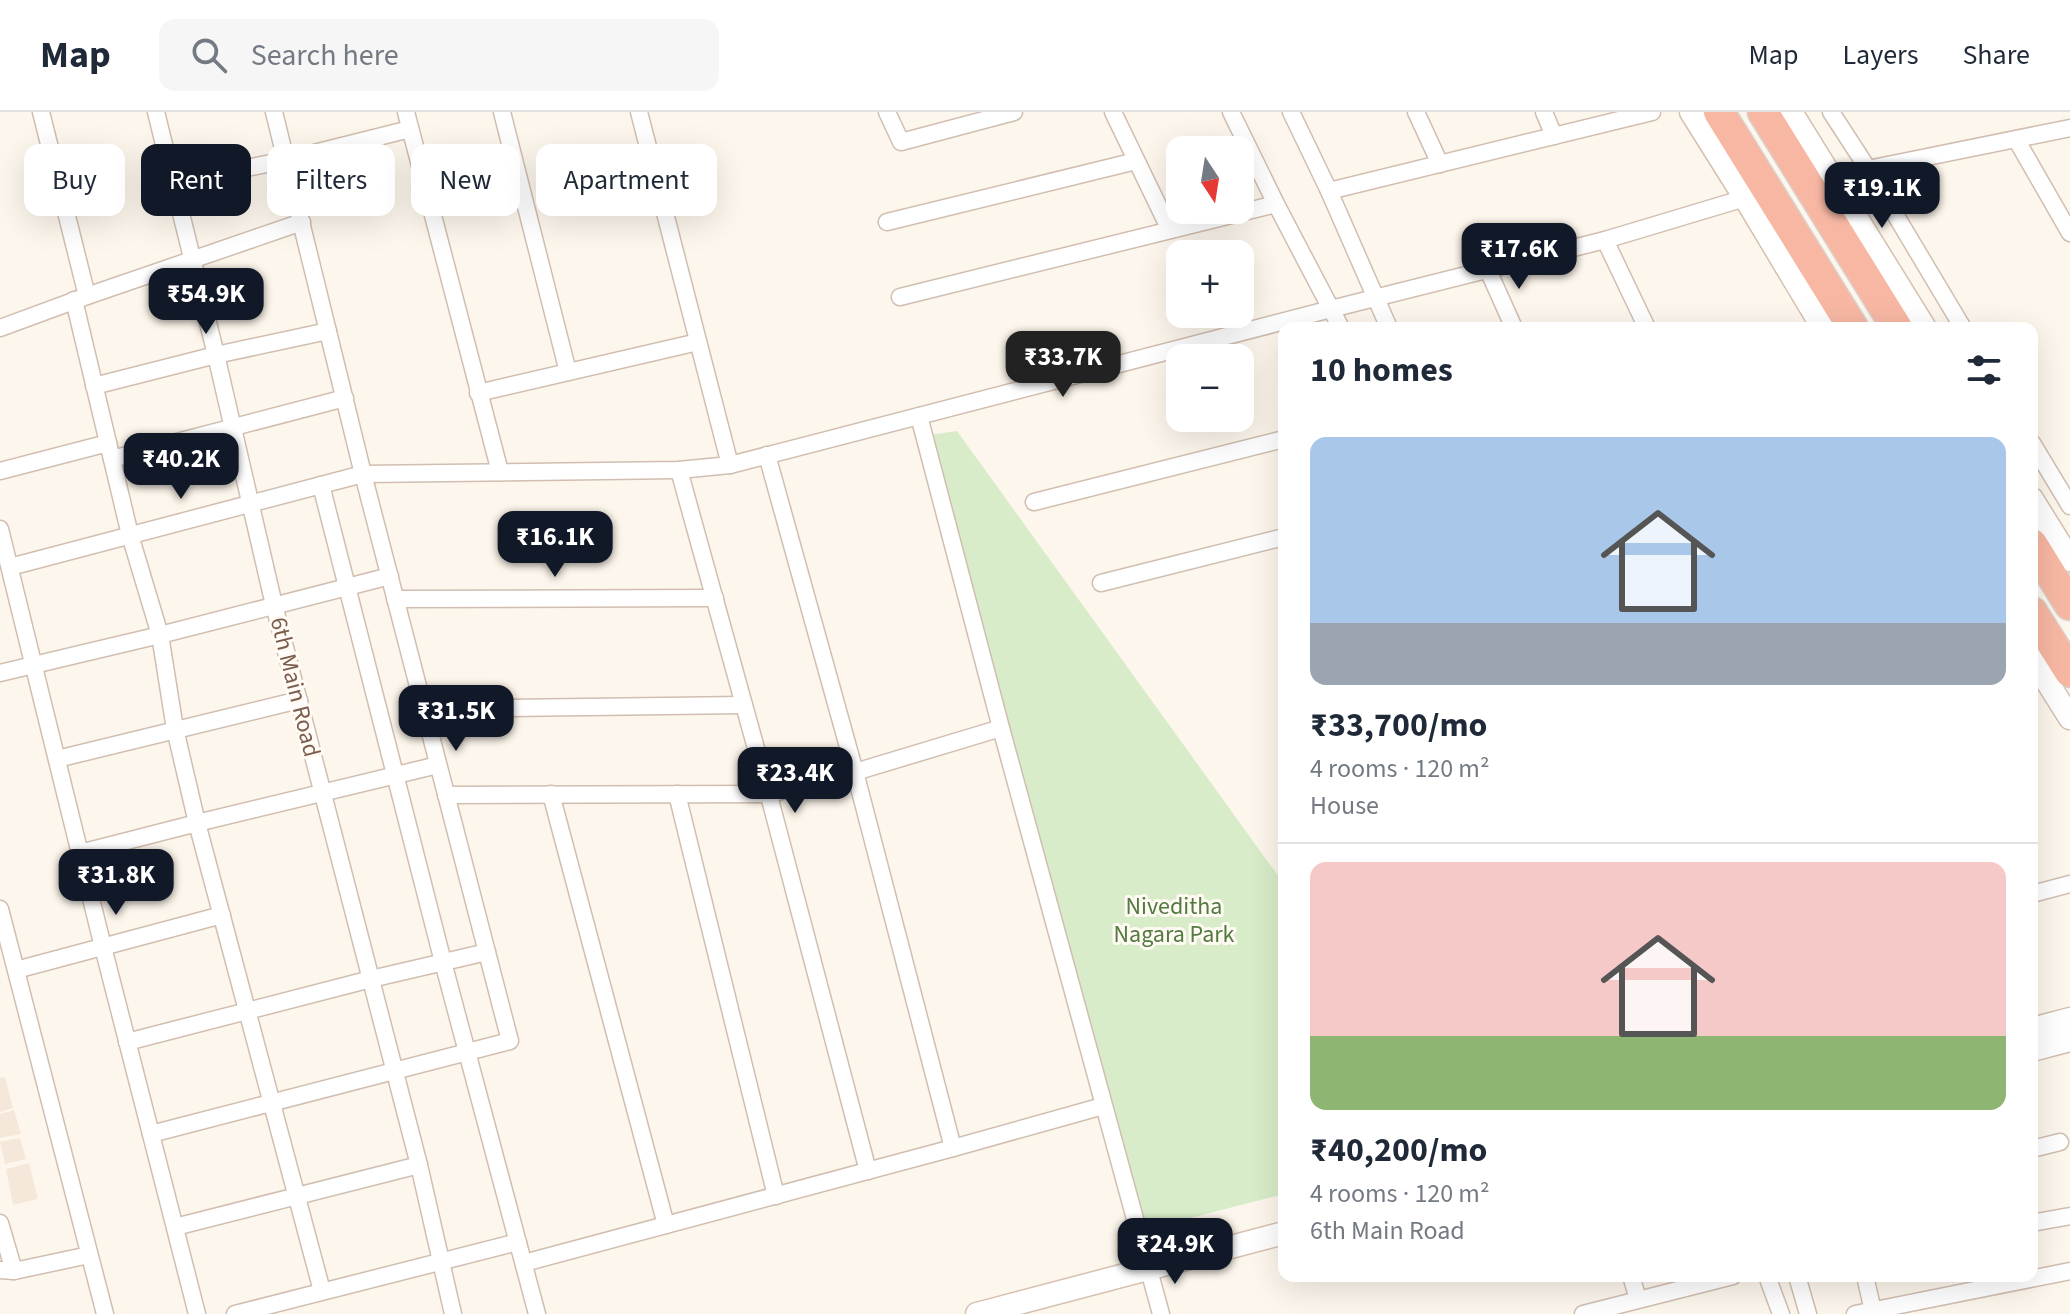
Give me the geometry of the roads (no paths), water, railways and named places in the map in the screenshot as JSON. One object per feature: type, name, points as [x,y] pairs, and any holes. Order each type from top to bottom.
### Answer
[{"type":"highway","points":[[1737,116],[1850,322]]},
{"type":"highway","points":[[1737,116],[1892,322]]},
{"type":"highway","points":[[2038,554],[2070,605]]},
{"type":"highway","points":[[2038,621],[2070,672]]},
{"type":"street","points":[[41,112],[80,298],[94,386],[130,535],[160,635],[175,729],[197,823],[322,1291]]},
{"type":"street","name":"6th Main Road","points":[[156,112],[164,144]]},
{"type":"street","points":[[274,112],[282,144]]},
{"type":"street","points":[[406,112],[500,472]]},
{"type":"street","points":[[502,112],[568,372]]},
{"type":"street","points":[[639,112],[730,465]]},
{"type":"street","points":[[887,112],[901,142],[1011,112]]},
{"type":"street","points":[[1113,112],[1170,230]]},
{"type":"street","points":[[1231,112],[1338,322]]},
{"type":"street","points":[[1291,112],[1386,322]]},
{"type":"street","points":[[1416,112],[1440,164]]},
{"type":"street","points":[[1544,112],[1554,136]]},
{"type":"street","points":[[1329,191],[1652,112]]},
{"type":"street","points":[[1691,112],[1819,322]]},
{"type":"street","points":[[1791,112],[1921,322]]},
{"type":"street","points":[[1831,112],[1959,322]]},
{"type":"street","points":[[1868,169],[2070,128]]},
{"type":"street","points":[[350,144],[410,129]]},
{"type":"street","points":[[2016,139],[2070,233]]},
{"type":"street","points":[[887,222],[1136,161]]},
{"type":"street","points":[[1281,322],[1605,240],[1745,198]]},
{"type":"street","points":[[900,297],[1276,204]]},
{"type":"street","name":"6th Main Road","points":[[181,216],[274,605],[419,1165],[453,1314]]},
{"type":"street","points":[[151,1134],[510,1041],[363,474],[300,216]]},
{"type":"street","points":[[0,328],[302,222]]},
{"type":"street","points":[[1605,240],[1644,322]]},
{"type":"street","points":[[1488,270],[1511,322]]},
{"type":"street","points":[[10,567],[363,474],[679,470],[730,465],[1278,323]]},
{"type":"street","points":[[94,386],[328,331]]},
{"type":"street","points":[[478,393],[698,342]]},
{"type":"street","points":[[0,471],[232,427],[345,398]]},
{"type":"street","points":[[919,416],[1161,1314]]},
{"type":"street","points":[[1034,502],[1278,441]]},
{"type":"street","points":[[2038,453],[2070,506]]},
{"type":"street","points":[[767,455],[855,772],[953,1148]]},
{"type":"street","points":[[679,470],[769,794],[868,1171]]},
{"type":"street","points":[[321,485],[537,1314]]},
{"type":"street","points":[[2038,508],[2068,553]]},
{"type":"street","points":[[0,529],[197,1314]]},
{"type":"street","points":[[1101,583],[1278,539]]},
{"type":"street","points":[[0,673],[390,576]]},
{"type":"street","points":[[395,599],[715,598]]},
{"type":"street","points":[[2038,667],[2070,718]]},
{"type":"street","points":[[57,759],[299,700]]},
{"type":"street","points":[[424,709],[744,705]]},
{"type":"street","points":[[446,795],[769,794],[1001,728]]},
{"type":"street","points":[[80,853],[438,765]]},
{"type":"street","points":[[551,794],[666,1225]]},
{"type":"street","points":[[677,794],[776,1196]]},
{"type":"street","points":[[2038,892],[2070,884]]},
{"type":"street","points":[[0,909],[105,1314]]},
{"type":"street","points":[[16,970],[222,915]]},
{"type":"street","points":[[127,1042],[487,952]]},
{"type":"street","points":[[2038,1027],[2070,1019]]},
{"type":"street","points":[[2038,1048],[2070,1040]]},
{"type":"street","points":[[524,1263],[1103,1106]]},
{"type":"street","points":[[2038,1148],[2060,1142]]},
{"type":"street","points":[[175,1227],[419,1165]]},
{"type":"street","points":[[2038,1222],[2070,1216]]},
{"type":"street","points":[[0,1223],[7,1271],[89,1255]]},
{"type":"street","points":[[977,1314],[1278,1235]]},
{"type":"street","points":[[235,1314],[262,1311],[322,1291],[518,1242]]},
{"type":"street","points":[[2038,1277],[2070,1271]]},
{"type":"street","points":[[1633,1282],[1638,1299]]},
{"type":"street","points":[[1583,1314],[1708,1282]]},
{"type":"street","points":[[1769,1282],[1781,1314]]},
{"type":"street","points":[[1799,1282],[1808,1314]]},
{"type":"street","points":[[1866,1282],[1873,1311]]},
{"type":"street","points":[[1855,1314],[2016,1282]]},
{"type":"park label","name":"Niveditha Nagara Park","points":[[1174,920]]}]
